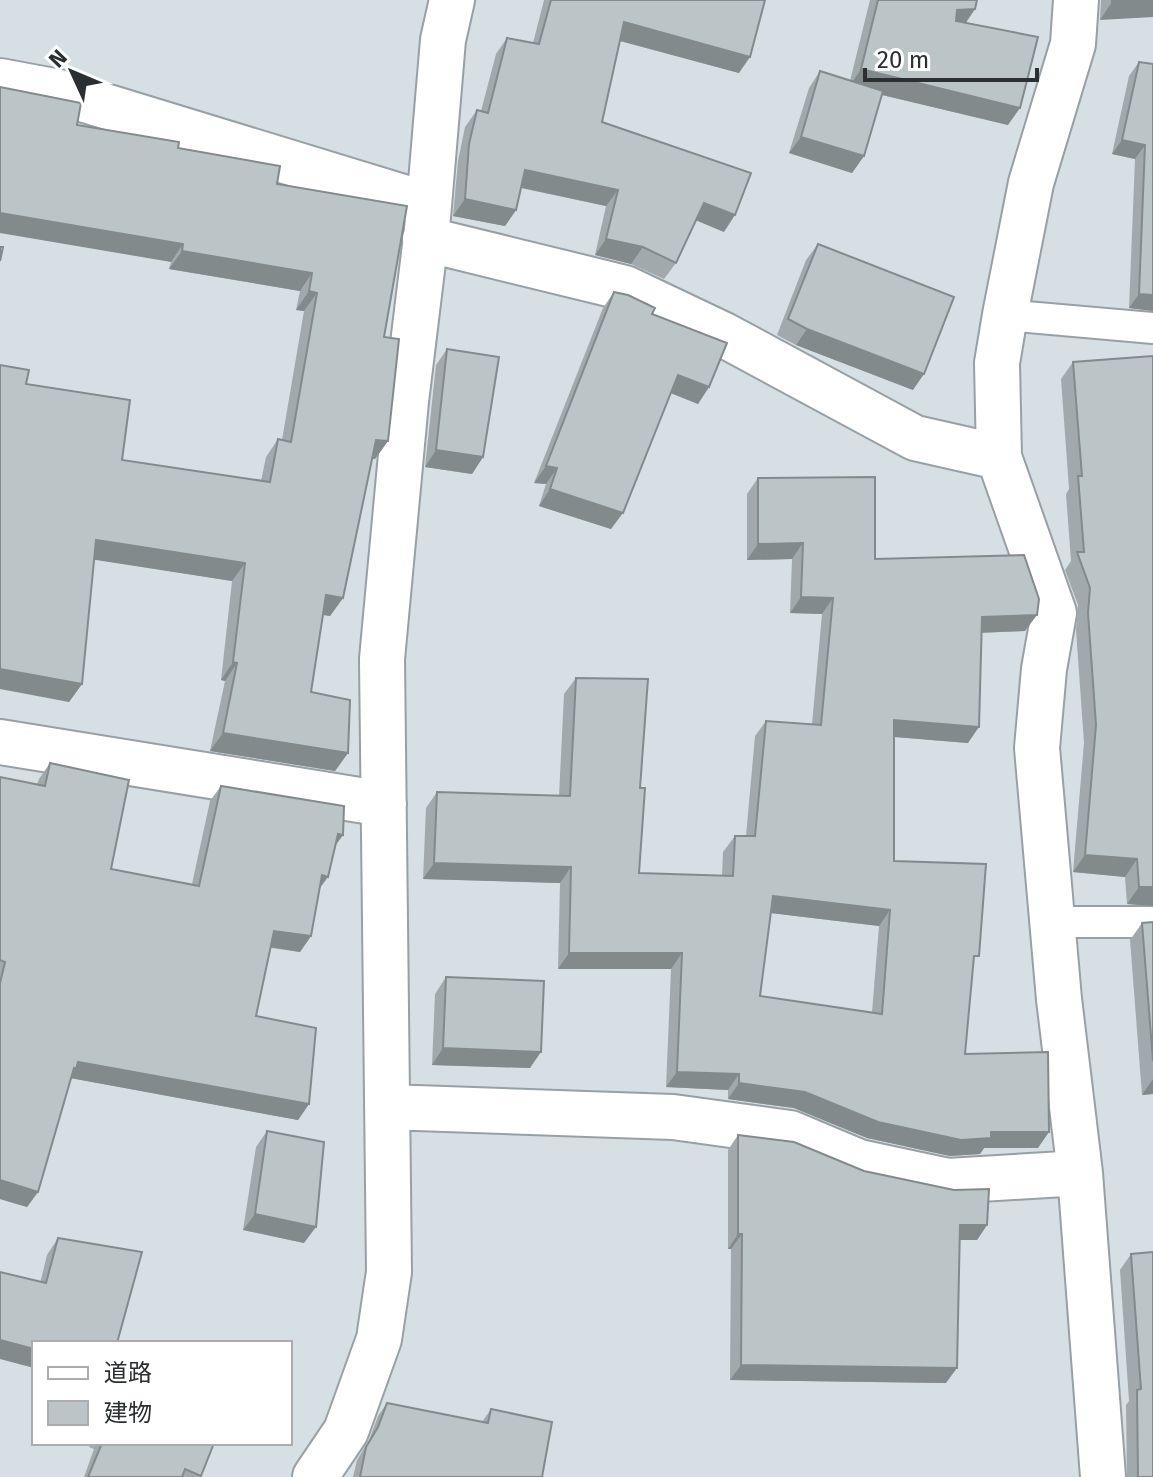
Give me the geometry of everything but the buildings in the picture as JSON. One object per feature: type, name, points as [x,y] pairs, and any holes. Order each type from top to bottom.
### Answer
[{"type":"street","points":[[315,1477],[346,1431],[379,1339],[389,1272],[382,659],[443,40],[452,0]]},
{"type":"street","points":[[1076,0],[1073,44],[1031,183],[997,363],[999,457],[1054,613],[1044,669],[1037,748],[1080,1173],[1103,1477]]},
{"type":"street","points":[[0,81],[59,92],[427,222],[625,288],[724,335],[915,438],[999,457]]},
{"type":"street","points":[[0,742],[384,804]]},
{"type":"street","points":[[387,1107],[673,1117],[790,1133],[859,1162],[948,1181],[1080,1173]]},
{"type":"lane","points":[[1005,315],[1153,328]]},
{"type":"lane","points":[[1053,922],[1153,922]]}]
